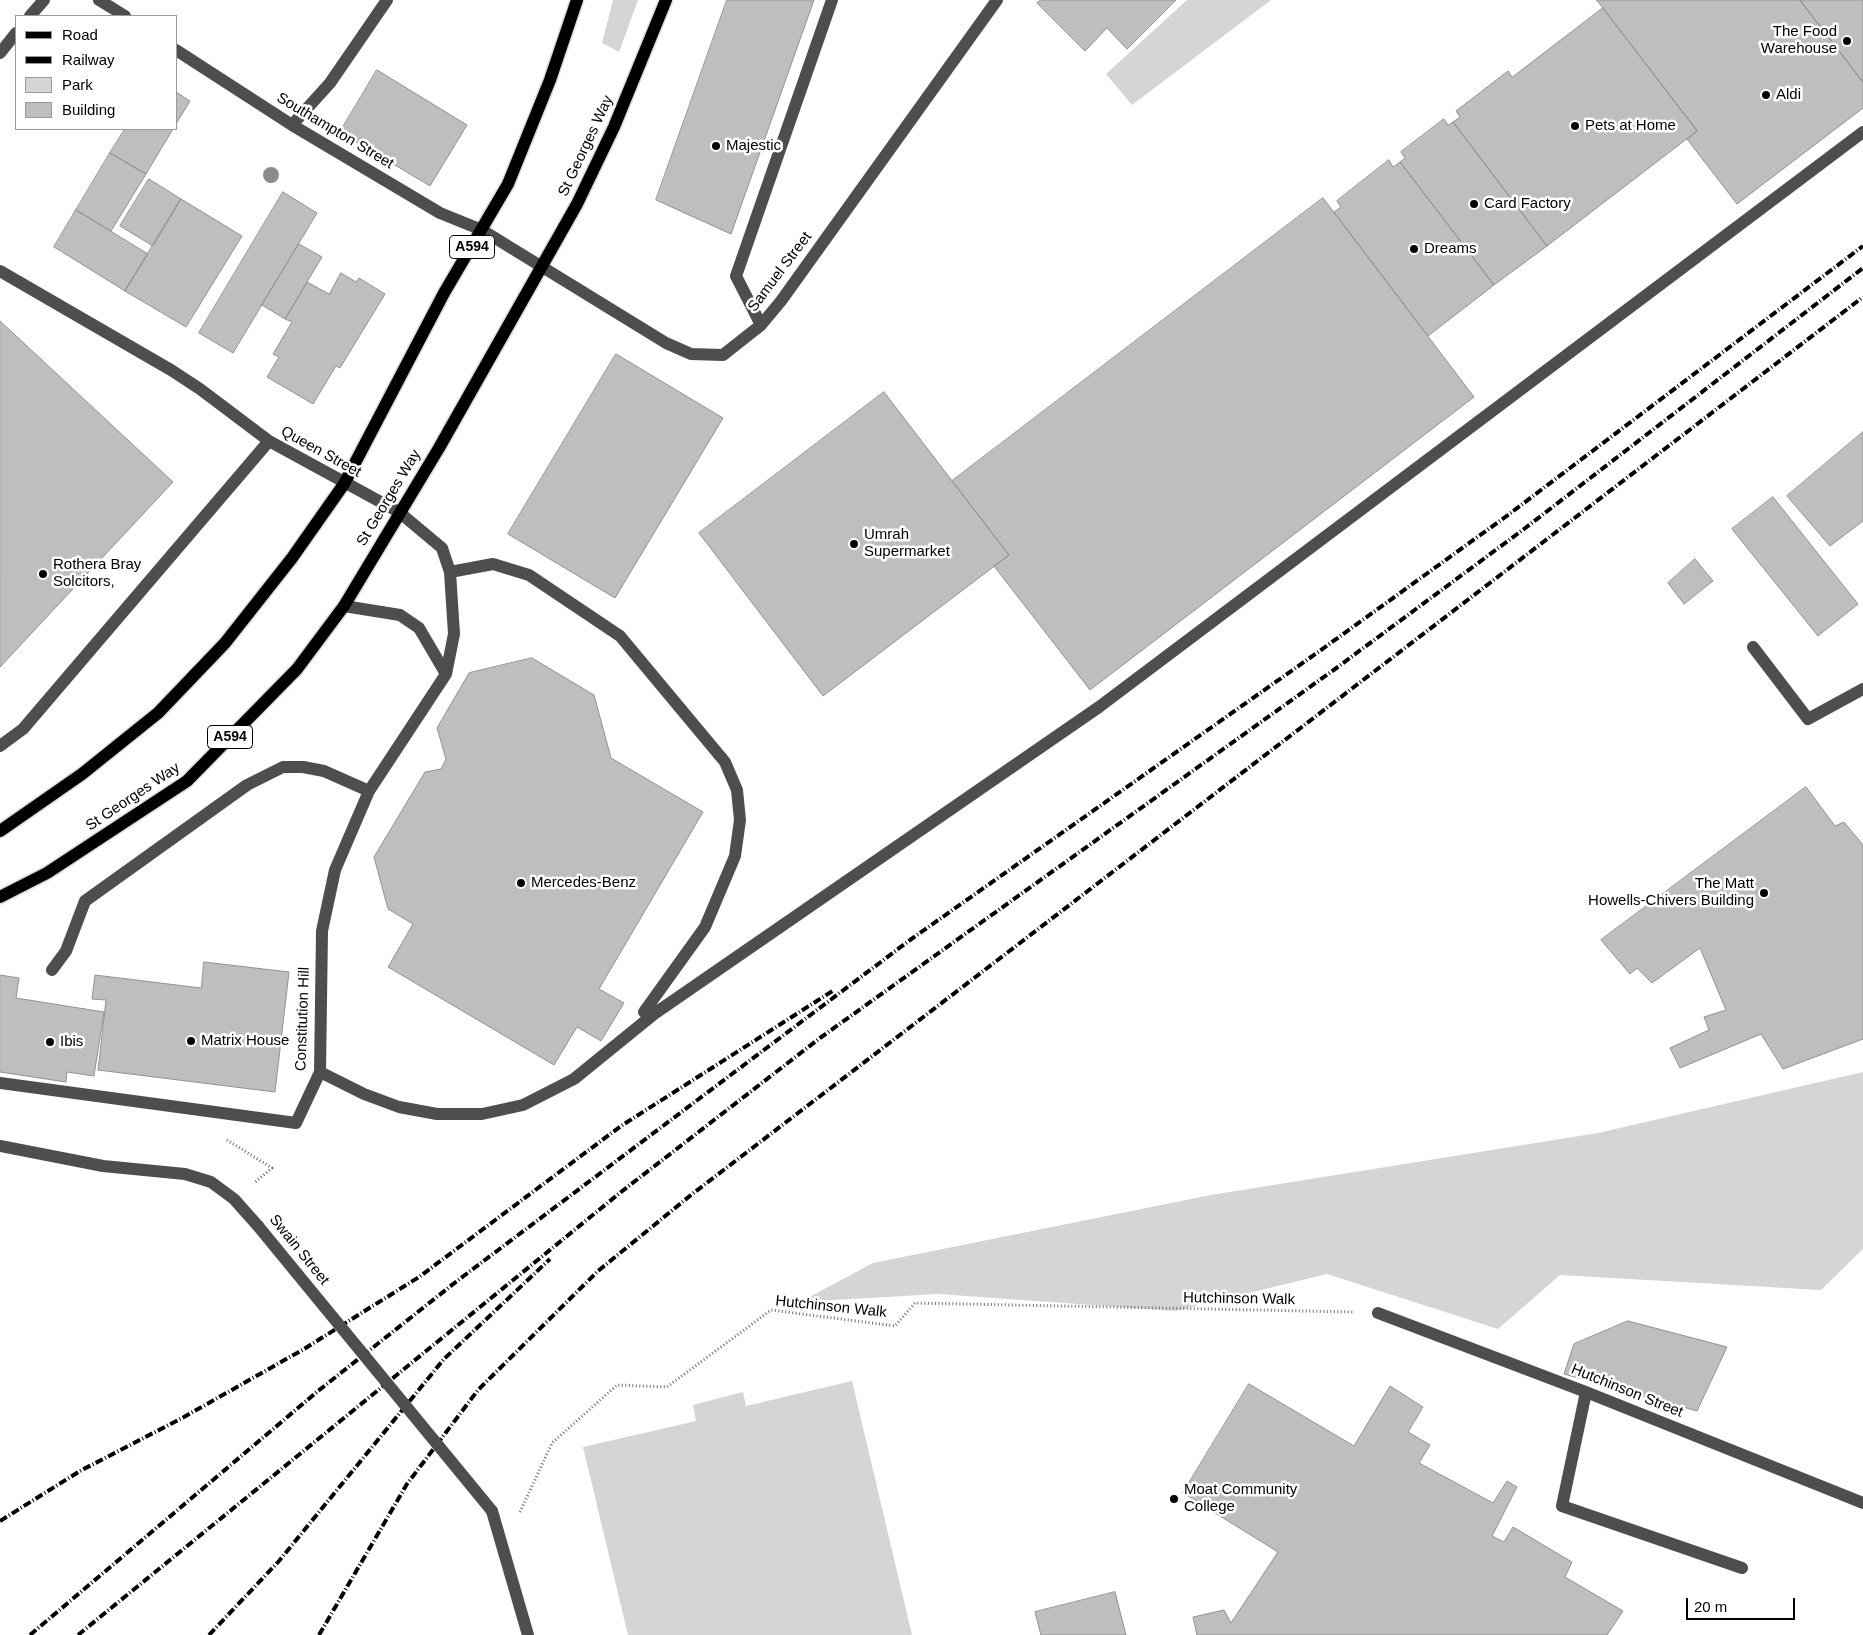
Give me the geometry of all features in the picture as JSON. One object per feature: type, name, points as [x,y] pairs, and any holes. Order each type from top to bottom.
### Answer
[{"type":"main road","name":"A594","points":[[0,831],[82,774],[158,713],[225,643],[292,558],[344,484],[444,293],[508,184],[550,80],[577,0]]},
{"type":"main road","name":"St Georges Way","points":[[0,897],[47,873],[187,781],[297,669],[344,606],[439,448],[577,204],[614,127],[666,0]]},
{"type":"street","points":[[31,15],[44,0]]},
{"type":"street","points":[[98,0],[122,15]]},
{"type":"street","points":[[292,125],[330,83],[387,0]]},
{"type":"street","points":[[761,325],[736,276],[832,0]]},
{"type":"street","name":"Samuel Street","points":[[482,230],[666,343],[691,354],[723,355],[761,325],[998,0]]},
{"type":"street","points":[[0,53],[15,34]]},
{"type":"street","name":"Southampton Street","points":[[178,51],[292,125],[440,213],[482,230]]},
{"type":"street","points":[[320,1072],[364,1094],[399,1107],[437,1114],[482,1114],[523,1105],[574,1079],[654,1014],[1099,707],[1863,132]]},
{"type":"street","name":"Queen Street","points":[[0,272],[171,370],[200,389],[269,441],[344,484],[399,512],[442,548],[450,572]]},
{"type":"street","points":[[0,746],[23,728],[269,441]]},
{"type":"street","points":[[450,572],[492,564],[529,575],[620,636],[725,762],[737,790],[740,820],[735,856],[706,927],[644,1012],[654,1014]]},
{"type":"street","name":"Constitution Hill","points":[[0,1083],[296,1123],[320,1072],[322,931],[335,870],[369,791],[446,674],[454,634],[450,572]]},
{"type":"street","points":[[344,606],[400,615],[419,628],[446,674]]},
{"type":"street","points":[[1753,648],[1808,719],[1863,689]]},
{"type":"street","points":[[52,970],[66,951],[85,901],[246,785],[283,767],[303,767],[324,771],[369,791]]},
{"type":"street","name":"Swain Street","points":[[0,1146],[103,1166],[185,1174],[211,1182],[234,1199],[492,1511],[503,1546]]},
{"type":"street","name":"Hutchinson Street","points":[[1378,1313],[1586,1392],[1863,1503]]},
{"type":"street","points":[[1586,1392],[1562,1506],[1742,1568]]},
{"type":"street","points":[[503,1546],[528,1635]]},
{"type":"path","points":[[224,1139],[272,1168]]},
{"type":"path","name":"Hutchinson Walk","points":[[503,1546],[552,1443],[617,1385],[667,1387],[771,1310],[895,1326],[915,1303],[1378,1313]]},
{"type":"green space","points":[[613,0],[638,0],[619,52],[602,43]]},
{"type":"green space","points":[[1187,0],[1271,0],[1132,105],[1106,74]]},
{"type":"green space","points":[[1863,1072],[1863,1249],[1821,1290],[1560,1275],[1498,1329],[1327,1274],[1175,1311],[938,1294],[800,1302],[873,1263],[1211,1195],[1598,1133]]},
{"type":"green space","points":[[852,1381],[912,1635],[628,1635],[583,1447],[696,1421],[693,1405],[743,1392],[746,1406]]},
{"type":"building","points":[[727,0],[814,0],[731,234],[656,200]]},
{"type":"building","points":[[1041,0],[1176,0],[1127,49],[1107,28],[1085,51],[1037,3]]},
{"type":"building","name":"Aldi","points":[[1597,0],[1800,0],[1863,82],[1863,108],[1737,204],[1687,139],[1697,131]]},
{"type":"building","name":"The Food Warehouse","points":[[1800,0],[1863,0],[1863,82]]},
{"type":"building","name":"Pets at Home","points":[[1603,8],[1697,131],[1547,246],[1453,122],[1460,117],[1456,111],[1508,71],[1512,77]]},
{"type":"building","points":[[377,70],[467,125],[430,186],[340,132]]},
{"type":"building","points":[[178,93],[190,101],[178,121]]},
{"type":"building","name":"Card Factory","points":[[1444,119],[1448,125],[1453,122],[1547,246],[1494,285],[1400,162],[1405,158],[1401,152]]},
{"type":"building","points":[[124,130],[172,130],[146,174],[110,153]]},
{"type":"building","points":[[110,153],[146,174],[111,231],[76,210]]},
{"type":"building","name":"Dreams","points":[[1389,160],[1393,167],[1400,162],[1494,285],[1428,336],[1334,212],[1341,207],[1337,201]]},
{"type":"building","points":[[149,179],[181,199],[153,246],[120,226]]},
{"type":"building","points":[[283,192],[317,213],[233,353],[199,333]]},
{"type":"building","points":[[1323,198],[1474,397],[1090,690],[994,566],[1009,555],[952,481]]},
{"type":"building","points":[[181,199],[242,236],[186,327],[125,291]]},
{"type":"building","points":[[76,210],[148,254],[125,291],[54,247]]},
{"type":"building","points":[[299,244],[322,257],[285,319],[262,305]]},
{"type":"building","points":[[341,273],[356,282],[359,278],[385,294],[340,368],[336,366],[313,404],[267,377],[279,357],[273,354],[292,322],[285,319],[307,282],[329,294]]},
{"type":"building","name":"Rothera Bray Solcitors,","points":[[0,321],[173,482],[0,667]]},
{"type":"building","points":[[616,354],[723,418],[615,598],[508,534]]},
{"type":"building","name":"Umrah Supermarket","points":[[884,392],[1009,555],[823,696],[699,533]]},
{"type":"building","points":[[1863,432],[1863,521],[1830,546],[1787,496]]},
{"type":"building","points":[[1773,497],[1858,604],[1818,636],[1732,529]]},
{"type":"building","points":[[1695,559],[1713,581],[1684,604],[1668,583]]},
{"type":"building","name":"Mercedes-Benz","points":[[532,658],[594,695],[611,758],[703,812],[599,989],[624,1003],[601,1041],[577,1027],[554,1065],[388,967],[413,924],[388,909],[374,857],[425,772],[441,769],[446,759],[437,728],[469,673]]},
{"type":"building","name":"The Matt Howells-Chivers Building","points":[[1806,787],[1835,826],[1844,822],[1863,845],[1863,1039],[1783,1069],[1761,1034],[1680,1068],[1670,1048],[1709,1030],[1704,1017],[1726,1010],[1700,948],[1652,983],[1637,968],[1630,974],[1601,940]]},
{"type":"building","name":"Matrix House","points":[[204,962],[289,972],[275,1092],[98,1070],[106,1000],[92,999],[95,975],[201,988]]},
{"type":"building","name":"Ibis","points":[[0,975],[19,978],[16,998],[104,1012],[94,1076],[67,1072],[66,1082],[0,1072]]},
{"type":"building","points":[[1628,1321],[1727,1347],[1697,1411],[1564,1374],[1574,1344]]},
{"type":"building","points":[[1249,1384],[1354,1446],[1390,1386],[1423,1407],[1408,1432],[1430,1445],[1419,1463],[1493,1503],[1507,1481],[1517,1487],[1492,1536],[1504,1542],[1513,1527],[1572,1562],[1565,1577],[1623,1611],[1607,1635],[1197,1635],[1193,1617],[1224,1610],[1231,1623],[1278,1552],[1183,1493]]},
{"type":"building","points":[[1115,1592],[1126,1635],[1041,1635],[1035,1612]]},
{"type":"railway","points":[[30,1635],[318,1391],[457,1281],[910,940],[1321,650],[1508,515],[1863,246]]},
{"type":"railway","points":[[78,1635],[621,1192],[820,1038],[1335,669],[1524,529],[1863,268]]},
{"type":"railway","points":[[319,1635],[407,1484],[478,1390],[598,1271],[691,1195],[1863,297]]},
{"type":"railway","points":[[0,1521],[80,1471],[184,1417],[304,1349],[419,1277],[621,1126],[834,990]]},
{"type":"railway","points":[[209,1635],[279,1561],[444,1359],[550,1259]]},
{"type":"place","name":"The Food Warehouse","points":[[1847,41]]},
{"type":"place","name":"Aldi","points":[[1766,95]]},
{"type":"place","name":"Pets at Home","points":[[1575,126]]},
{"type":"place","name":"Majestic","points":[[716,146]]},
{"type":"place","name":"Card Factory","points":[[1474,204]]},
{"type":"place","name":"Dreams","points":[[1414,249]]},
{"type":"place","name":"Umrah Supermarket","points":[[854,544]]},
{"type":"place","name":"Rothera Bray Solcitors,","points":[[43,574]]},
{"type":"place","name":"Mercedes-Benz","points":[[521,883]]},
{"type":"place","name":"The Matt Howells-Chivers Building","points":[[1764,893]]},
{"type":"place","name":"Matrix House","points":[[191,1041]]},
{"type":"place","name":"Ibis","points":[[50,1042]]},
{"type":"place","name":"Moat Community College","points":[[1174,1499]]}]
